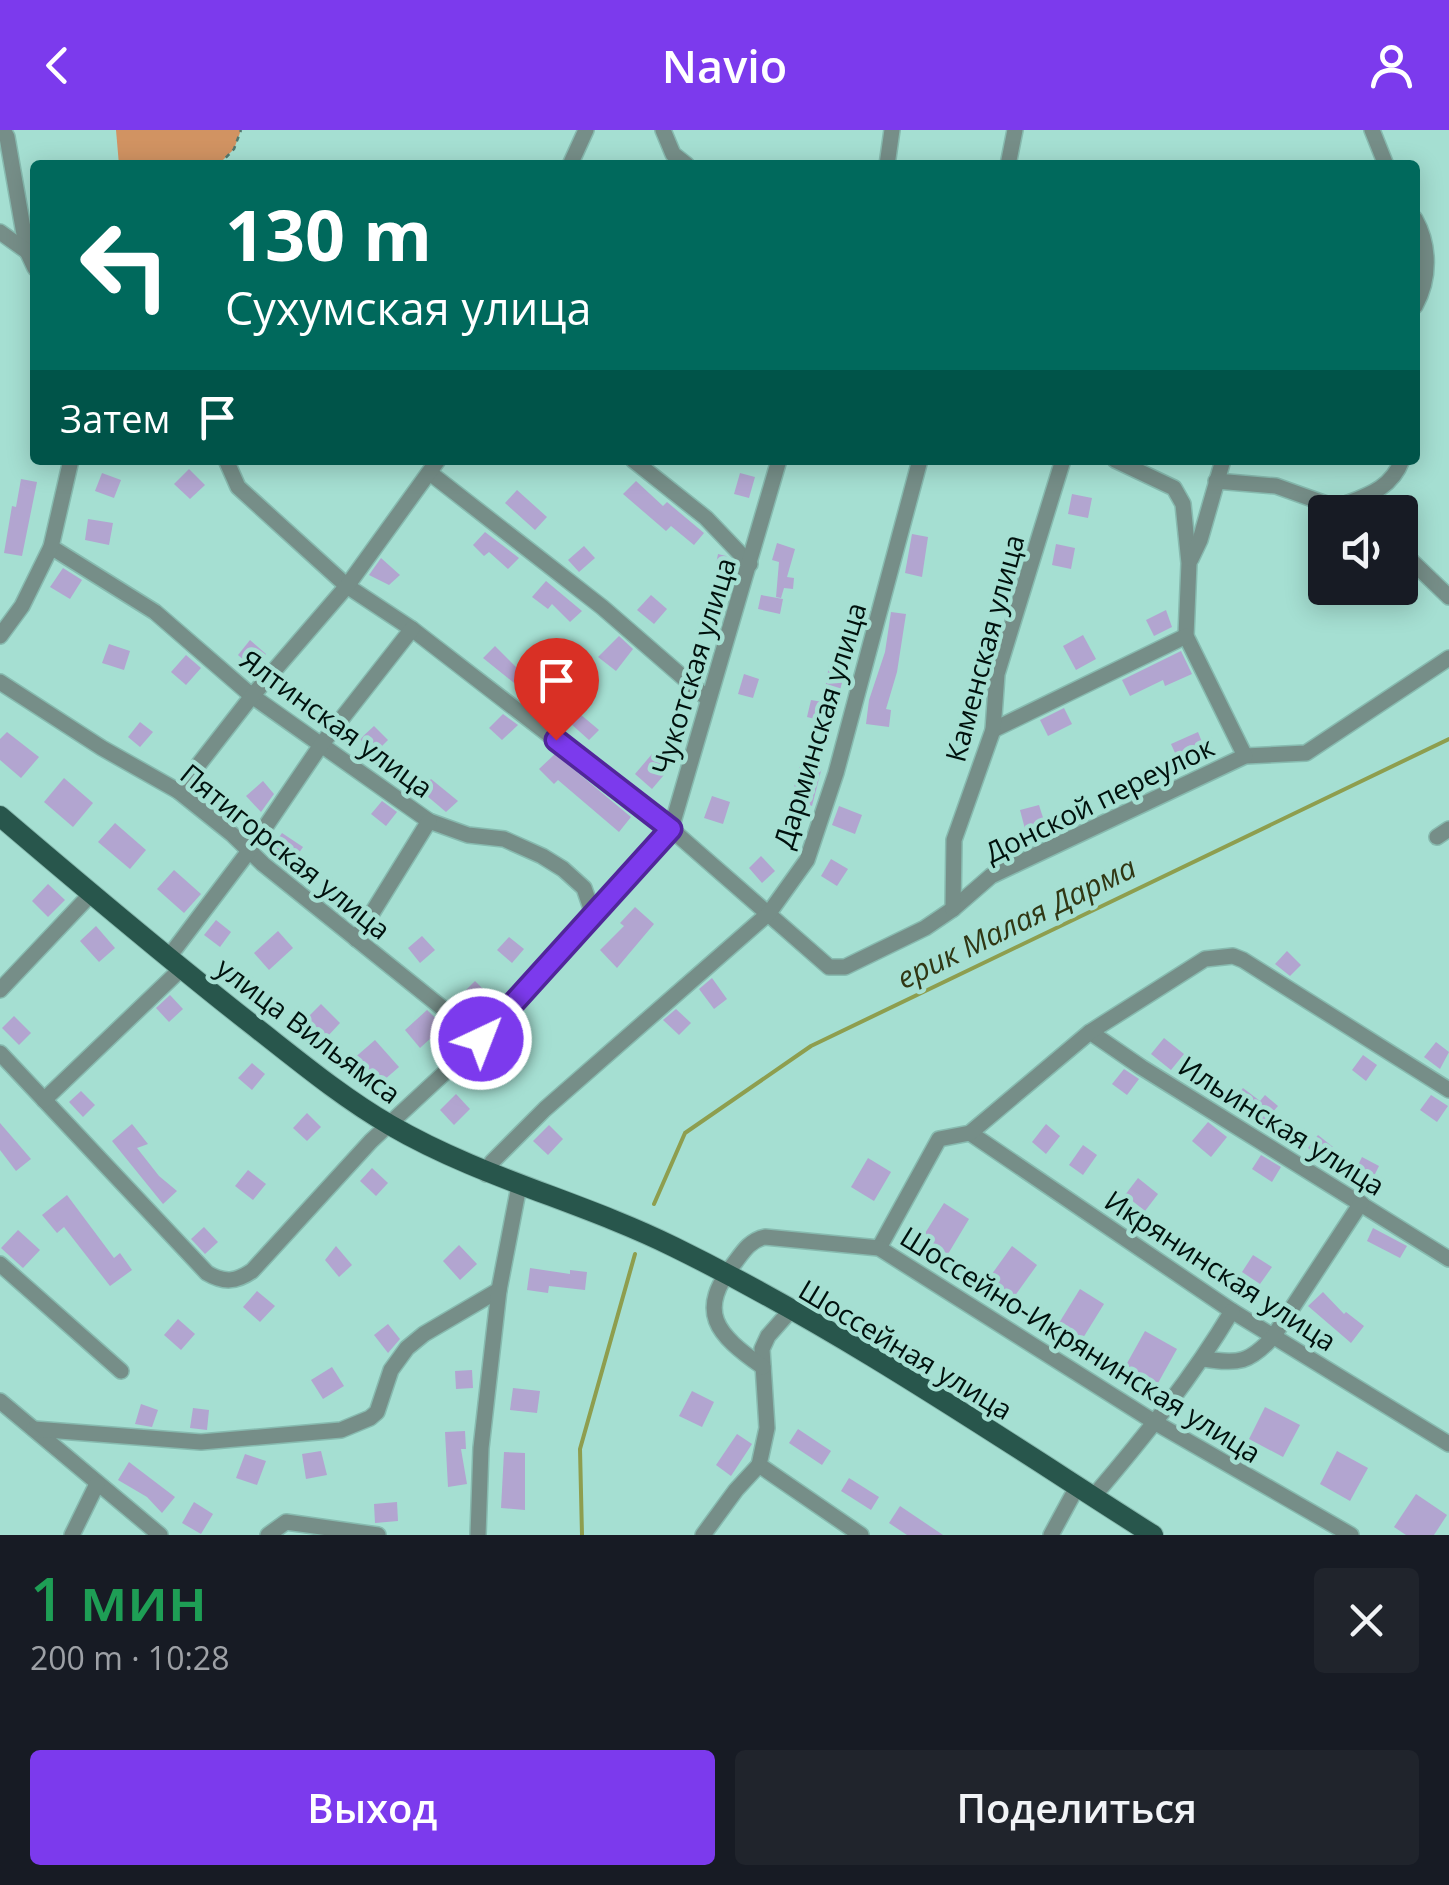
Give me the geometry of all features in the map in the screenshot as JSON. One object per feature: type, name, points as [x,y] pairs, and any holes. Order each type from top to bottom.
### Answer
[{"type":"main road","name":"улица Вильямса","points":[[0,816],[175,963],[313,1072],[390,1125],[486,1174],[624,1224]]},
{"type":"main road","name":"Шоссейная улица","points":[[624,1224],[791,1310],[1152,1535]]},
{"type":"street","points":[[3,130],[30,249]]},
{"type":"street","points":[[572,160],[586,130]]},
{"type":"street","points":[[662,130],[673,154],[681,160]]},
{"type":"street","points":[[888,160],[892,130]]},
{"type":"street","points":[[1009,160],[1015,130]]},
{"type":"street","points":[[1372,130],[1384,160]]},
{"type":"street","points":[[1420,231],[1426,263],[1420,295]]},
{"type":"street","points":[[0,232],[30,253]]},
{"type":"street","points":[[0,636],[22,606],[51,548],[69,465]]},
{"type":"street","points":[[228,465],[238,486],[348,586],[412,629],[671,829],[769,913]]},
{"type":"street","points":[[639,465],[706,518],[750,564]]},
{"type":"street","name":"Чукотская улица","points":[[44,1100],[207,1274],[226,1281],[240,1279],[252,1271],[371,1141],[481,1039],[671,829],[778,465]]},
{"type":"street","name":"Дарминская улица","points":[[486,1174],[492,1162],[546,1109],[769,913],[807,860],[836,773],[919,465]]},
{"type":"street","name":"Каменская улица","points":[[954,909],[954,840],[993,730],[997,674],[1061,465]]},
{"type":"street","points":[[1126,465],[1174,488],[1186,514],[1190,562],[1186,636],[1246,756],[1306,753],[1449,658]]},
{"type":"street","points":[[1190,562],[1221,465]]},
{"type":"street","points":[[1371,495],[1390,482],[1399,465]]},
{"type":"street","points":[[178,791],[252,696],[348,586],[434,466],[708,699]]},
{"type":"street","points":[[1216,481],[1276,486],[1308,497]]},
{"type":"street","name":"Ялтинская улица","points":[[51,548],[156,612],[252,696],[429,821],[468,836],[504,839],[542,856],[580,882],[594,917]]},
{"type":"street","points":[[1418,567],[1449,597]]},
{"type":"street","points":[[0,1053],[44,1100],[175,963],[321,745],[412,629]]},
{"type":"street","points":[[993,730],[1186,636]]},
{"type":"street","name":"Пятигорская улица","points":[[0,682],[102,748],[178,791],[481,1039]]},
{"type":"street","name":"Донской переулок","points":[[769,913],[819,960],[829,966],[845,967],[925,928],[954,909],[991,876],[1246,756]]},
{"type":"street","points":[[356,939],[429,821]]},
{"type":"street","points":[[0,990],[91,894]]},
{"type":"street","points":[[879,1248],[934,1144],[945,1136],[970,1133],[1090,1032],[1205,959],[1233,956],[1252,964],[1449,1090]]},
{"type":"street","name":"Ильинская улица","points":[[1090,1032],[1449,1258]]},
{"type":"street","name":"Икрянинская улица","points":[[970,1133],[1232,1311],[1449,1444]]},
{"type":"street","points":[[478,1535],[481,1448],[499,1290],[519,1186]]},
{"type":"street","points":[[1204,1359],[1236,1362],[1257,1354],[1361,1203]]},
{"type":"street","name":"Шоссейно-Икрянинская улица","points":[[725,1274],[748,1245],[765,1236],[879,1248],[1156,1423],[1351,1535]]},
{"type":"street","points":[[0,1264],[121,1371]]},
{"type":"street","points":[[725,1274],[713,1298],[719,1326],[733,1346],[763,1367]]},
{"type":"street","points":[[34,1429],[201,1442],[341,1430],[376,1412],[391,1370],[407,1348],[499,1290]]},
{"type":"street","points":[[703,1535],[759,1465],[768,1428],[764,1342],[791,1310]]},
{"type":"street","points":[[1051,1535],[1085,1492],[1156,1423],[1204,1359],[1232,1311]]},
{"type":"street","points":[[0,1400],[160,1535]]},
{"type":"street","points":[[759,1465],[862,1535]]},
{"type":"street","points":[[72,1535],[98,1484]]},
{"type":"street","points":[[268,1535],[286,1522],[378,1535]]},
{"type":"path","points":[[224,160],[234,149],[241,130]]},
{"type":"shaded area","points":[[116,130],[241,130],[234,149],[223,160],[119,160]]},
{"type":"building","points":[[189,469],[205,485],[190,499],[174,484]]},
{"type":"building","points":[[102,473],[121,480],[114,498],[95,491]]},
{"type":"building","points":[[740,473],[755,477],[749,498],[734,494]]},
{"type":"building","points":[[21,479],[37,482],[22,556],[4,553]]},
{"type":"building","points":[[636,481],[663,506],[667,502],[704,533],[694,545],[671,526],[666,531],[623,494]]},
{"type":"building","points":[[517,490],[547,517],[535,530],[505,503]]},
{"type":"building","points":[[1072,494],[1092,498],[1088,518],[1068,514]]},
{"type":"building","points":[[88,519],[113,523],[109,545],[85,540]]},
{"type":"building","points":[[485,532],[519,558],[508,569],[489,552],[484,556],[473,545]]},
{"type":"building","points":[[912,534],[928,537],[922,577],[905,573]]},
{"type":"building","points":[[777,543],[795,549],[787,577],[794,578],[793,589],[784,588],[781,598],[776,597],[779,562],[772,560]]},
{"type":"building","points":[[1056,544],[1075,548],[1071,569],[1052,565]]},
{"type":"building","points":[[584,546],[595,558],[579,572],[568,560]]},
{"type":"building","points":[[718,554],[734,564],[731,578],[714,574]]},
{"type":"building","points":[[381,558],[400,575],[389,585],[369,575]]},
{"type":"building","points":[[63,568],[82,580],[70,599],[50,587]]},
{"type":"building","points":[[546,581],[582,611],[570,622],[552,604],[548,609],[532,597]]},
{"type":"building","points":[[651,595],[667,609],[654,624],[637,610]]},
{"type":"building","points":[[761,595],[783,599],[780,614],[758,609]]},
{"type":"building","points":[[1166,610],[1172,627],[1154,636],[1146,620]]},
{"type":"building","points":[[891,612],[906,614],[897,672],[886,709],[891,710],[889,727],[866,724]]},
{"type":"building","points":[[1083,635],[1096,659],[1076,670],[1063,646]]},
{"type":"building","points":[[619,636],[633,649],[616,671],[598,657]]},
{"type":"building","points":[[250,640],[266,654],[254,669],[238,655]]},
{"type":"building","points":[[109,644],[130,651],[124,670],[102,663]]},
{"type":"building","points":[[495,646],[518,669],[524,660],[539,671],[524,691],[483,658]]},
{"type":"building","points":[[1181,651],[1192,674],[1165,686],[1163,680],[1130,696],[1122,680]]},
{"type":"building","points":[[186,655],[201,668],[186,685],[171,672]]},
{"type":"building","points":[[829,665],[846,668],[831,723],[807,717],[811,700],[823,702]]},
{"type":"building","points":[[744,674],[759,679],[753,698],[738,694]]},
{"type":"building","points":[[568,704],[599,730],[589,740],[556,716]]},
{"type":"building","points":[[1064,708],[1072,724],[1048,736],[1040,720]]},
{"type":"building","points":[[503,714],[518,725],[502,740],[489,728]]},
{"type":"building","points":[[140,722],[153,732],[140,747],[128,737]]},
{"type":"building","points":[[374,726],[388,740],[374,754],[360,739]]},
{"type":"building","points":[[7,732],[39,757],[21,778],[0,760],[0,739]]},
{"type":"building","points":[[1198,732],[1206,752],[1180,764],[1171,744]]},
{"type":"building","points":[[555,754],[631,817],[619,832],[558,780],[554,784],[539,769]]},
{"type":"building","points":[[652,754],[669,769],[652,789],[635,774]]},
{"type":"building","points":[[801,761],[822,767],[812,806],[791,798]]},
{"type":"building","points":[[64,778],[93,803],[73,827],[44,802]]},
{"type":"building","points":[[431,779],[458,801],[446,812],[420,790]]},
{"type":"building","points":[[263,781],[274,794],[261,812],[246,796]]},
{"type":"building","points":[[712,796],[730,802],[723,824],[704,818]]},
{"type":"building","points":[[382,801],[397,812],[386,826],[371,814]]},
{"type":"building","points":[[1039,805],[1045,824],[1025,829],[1020,810]]},
{"type":"building","points":[[839,806],[862,815],[855,834],[832,825]]},
{"type":"building","points":[[115,823],[146,850],[130,869],[98,842]]},
{"type":"building","points":[[282,833],[303,847],[294,860],[273,846]]},
{"type":"building","points":[[761,856],[775,871],[762,883],[749,868]]},
{"type":"building","points":[[831,859],[848,869],[837,886],[821,876]]},
{"type":"building","points":[[174,870],[201,894],[184,913],[157,889]]},
{"type":"building","points":[[48,884],[65,900],[48,917],[32,901]]},
{"type":"building","points":[[635,907],[654,924],[617,968],[600,950],[624,926],[620,923]]},
{"type":"building","points":[[216,920],[231,932],[220,947],[204,935]]},
{"type":"building","points":[[96,926],[115,948],[99,962],[80,941]]},
{"type":"building","points":[[278,931],[293,948],[269,970],[254,953]]},
{"type":"building","points":[[422,936],[435,950],[420,963],[408,948]]},
{"type":"building","points":[[509,937],[524,949],[512,963],[497,950]]},
{"type":"building","points":[[1287,951],[1301,965],[1290,976],[1275,964]]},
{"type":"building","points":[[712,978],[727,999],[714,1009],[699,989]]},
{"type":"building","points":[[475,981],[487,993],[475,1006],[462,994]]},
{"type":"building","points":[[170,995],[183,1009],[169,1022],[156,1008]]},
{"type":"building","points":[[321,1004],[340,1023],[327,1037],[307,1018]]},
{"type":"building","points":[[676,1009],[691,1023],[679,1035],[663,1020]]},
{"type":"building","points":[[427,1010],[444,1026],[420,1048],[405,1030]]},
{"type":"building","points":[[14,1016],[31,1033],[19,1045],[2,1028]]},
{"type":"building","points":[[1164,1038],[1184,1054],[1171,1070],[1151,1054]]},
{"type":"building","points":[[375,1040],[399,1067],[376,1087],[352,1060]]},
{"type":"building","points":[[508,1041],[527,1060],[514,1073],[495,1055]]},
{"type":"building","points":[[1436,1042],[1449,1052],[1440,1069],[1424,1057]]},
{"type":"building","points":[[1363,1055],[1377,1065],[1366,1081],[1352,1070]]},
{"type":"building","points":[[252,1063],[265,1074],[252,1090],[238,1078]]},
{"type":"building","points":[[1124,1069],[1139,1079],[1127,1095],[1112,1084]]},
{"type":"building","points":[[1243,1088],[1260,1101],[1265,1095],[1278,1106],[1264,1122],[1233,1101]]},
{"type":"building","points":[[81,1091],[95,1105],[83,1117],[69,1102]]},
{"type":"building","points":[[456,1094],[470,1109],[454,1125],[440,1110]]},
{"type":"building","points":[[1431,1095],[1448,1106],[1437,1122],[1420,1110]]},
{"type":"building","points":[[307,1113],[321,1127],[307,1141],[293,1128]]},
{"type":"building","points":[[1208,1122],[1227,1137],[1211,1157],[1192,1141]]},
{"type":"building","points":[[0,1123],[31,1159],[16,1171],[0,1150]]},
{"type":"building","points":[[132,1124],[148,1144],[137,1148],[177,1191],[163,1204],[112,1141]]},
{"type":"building","points":[[1046,1124],[1060,1136],[1046,1154],[1032,1142]]},
{"type":"building","points":[[549,1125],[563,1139],[548,1155],[533,1141]]},
{"type":"building","points":[[1318,1135],[1333,1147],[1323,1160],[1308,1148]]},
{"type":"building","points":[[1083,1145],[1097,1155],[1083,1175],[1069,1165]]},
{"type":"building","points":[[1261,1155],[1281,1167],[1272,1182],[1252,1169]]},
{"type":"building","points":[[1362,1157],[1379,1166],[1370,1184],[1353,1175]]},
{"type":"building","points":[[868,1158],[891,1172],[874,1201],[851,1187]]},
{"type":"building","points":[[372,1168],[388,1183],[376,1196],[360,1181]]},
{"type":"building","points":[[248,1170],[266,1184],[253,1200],[235,1186]]},
{"type":"building","points":[[1138,1178],[1158,1194],[1145,1211],[1125,1195]]},
{"type":"building","points":[[67,1195],[114,1258],[120,1253],[132,1270],[110,1286],[64,1227],[57,1233],[42,1215]]},
{"type":"building","points":[[944,1203],[969,1219],[948,1254],[922,1238]]},
{"type":"building","points":[[204,1227],[218,1242],[205,1254],[191,1239]]},
{"type":"building","points":[[1373,1228],[1407,1246],[1400,1258],[1367,1241]]},
{"type":"building","points":[[18,1230],[40,1250],[23,1268],[1,1248]]},
{"type":"building","points":[[459,1245],[477,1264],[460,1280],[443,1261]]},
{"type":"building","points":[[336,1246],[352,1265],[339,1277],[325,1260]]},
{"type":"building","points":[[1012,1246],[1037,1265],[1014,1297],[989,1278]]},
{"type":"building","points":[[1253,1255],[1272,1267],[1260,1284],[1242,1272]]},
{"type":"building","points":[[530,1268],[570,1274],[570,1270],[587,1272],[585,1290],[549,1286],[548,1293],[527,1290]]},
{"type":"building","points":[[1080,1289],[1104,1304],[1083,1338],[1059,1323]]},
{"type":"building","points":[[257,1291],[275,1306],[260,1322],[243,1307]]},
{"type":"building","points":[[1323,1292],[1344,1314],[1364,1326],[1351,1343],[1308,1306]]},
{"type":"building","points":[[178,1319],[195,1334],[181,1350],[164,1335]]},
{"type":"building","points":[[388,1324],[400,1339],[388,1353],[374,1335]]},
{"type":"building","points":[[1145,1331],[1177,1349],[1158,1383],[1126,1365]]},
{"type":"building","points":[[332,1367],[344,1386],[323,1399],[311,1380]]},
{"type":"building","points":[[472,1370],[473,1388],[456,1389],[455,1371]]},
{"type":"building","points":[[513,1388],[540,1391],[537,1413],[510,1410]]},
{"type":"building","points":[[692,1391],[714,1402],[702,1427],[679,1416]]},
{"type":"building","points":[[141,1404],[158,1410],[152,1427],[135,1424]]},
{"type":"building","points":[[1265,1407],[1300,1425],[1283,1457],[1249,1439]]},
{"type":"building","points":[[193,1408],[209,1410],[207,1430],[190,1428]]},
{"type":"building","points":[[798,1429],[831,1451],[822,1465],[789,1443]]},
{"type":"building","points":[[465,1431],[466,1449],[461,1449],[467,1484],[448,1487],[445,1432]]},
{"type":"building","points":[[737,1434],[752,1444],[731,1476],[716,1465]]},
{"type":"building","points":[[321,1451],[327,1475],[306,1479],[302,1454]]},
{"type":"building","points":[[1337,1451],[1368,1468],[1350,1501],[1320,1484]]},
{"type":"building","points":[[504,1452],[525,1453],[525,1510],[501,1508]]},
{"type":"building","points":[[245,1454],[266,1461],[257,1485],[236,1478]]},
{"type":"building","points":[[129,1462],[175,1497],[162,1513],[147,1497],[118,1480]]},
{"type":"building","points":[[849,1478],[879,1497],[871,1510],[841,1491]]},
{"type":"building","points":[[1416,1494],[1447,1515],[1434,1535],[1406,1535],[1394,1527]]},
{"type":"building","points":[[194,1502],[213,1514],[201,1534],[182,1523]]},
{"type":"building","points":[[397,1502],[398,1521],[375,1523],[374,1504]]},
{"type":"building","points":[[900,1506],[943,1535],[907,1535],[889,1523]]},
{"type":"waterway","name":"ерик Малая Дарма","points":[[654,1204],[685,1133],[811,1046],[1449,739]]},
{"type":"waterway","points":[[582,1535],[580,1449],[635,1254]]},
{"type":"route","points":[[481,1039],[671,829],[556,740]]}]
